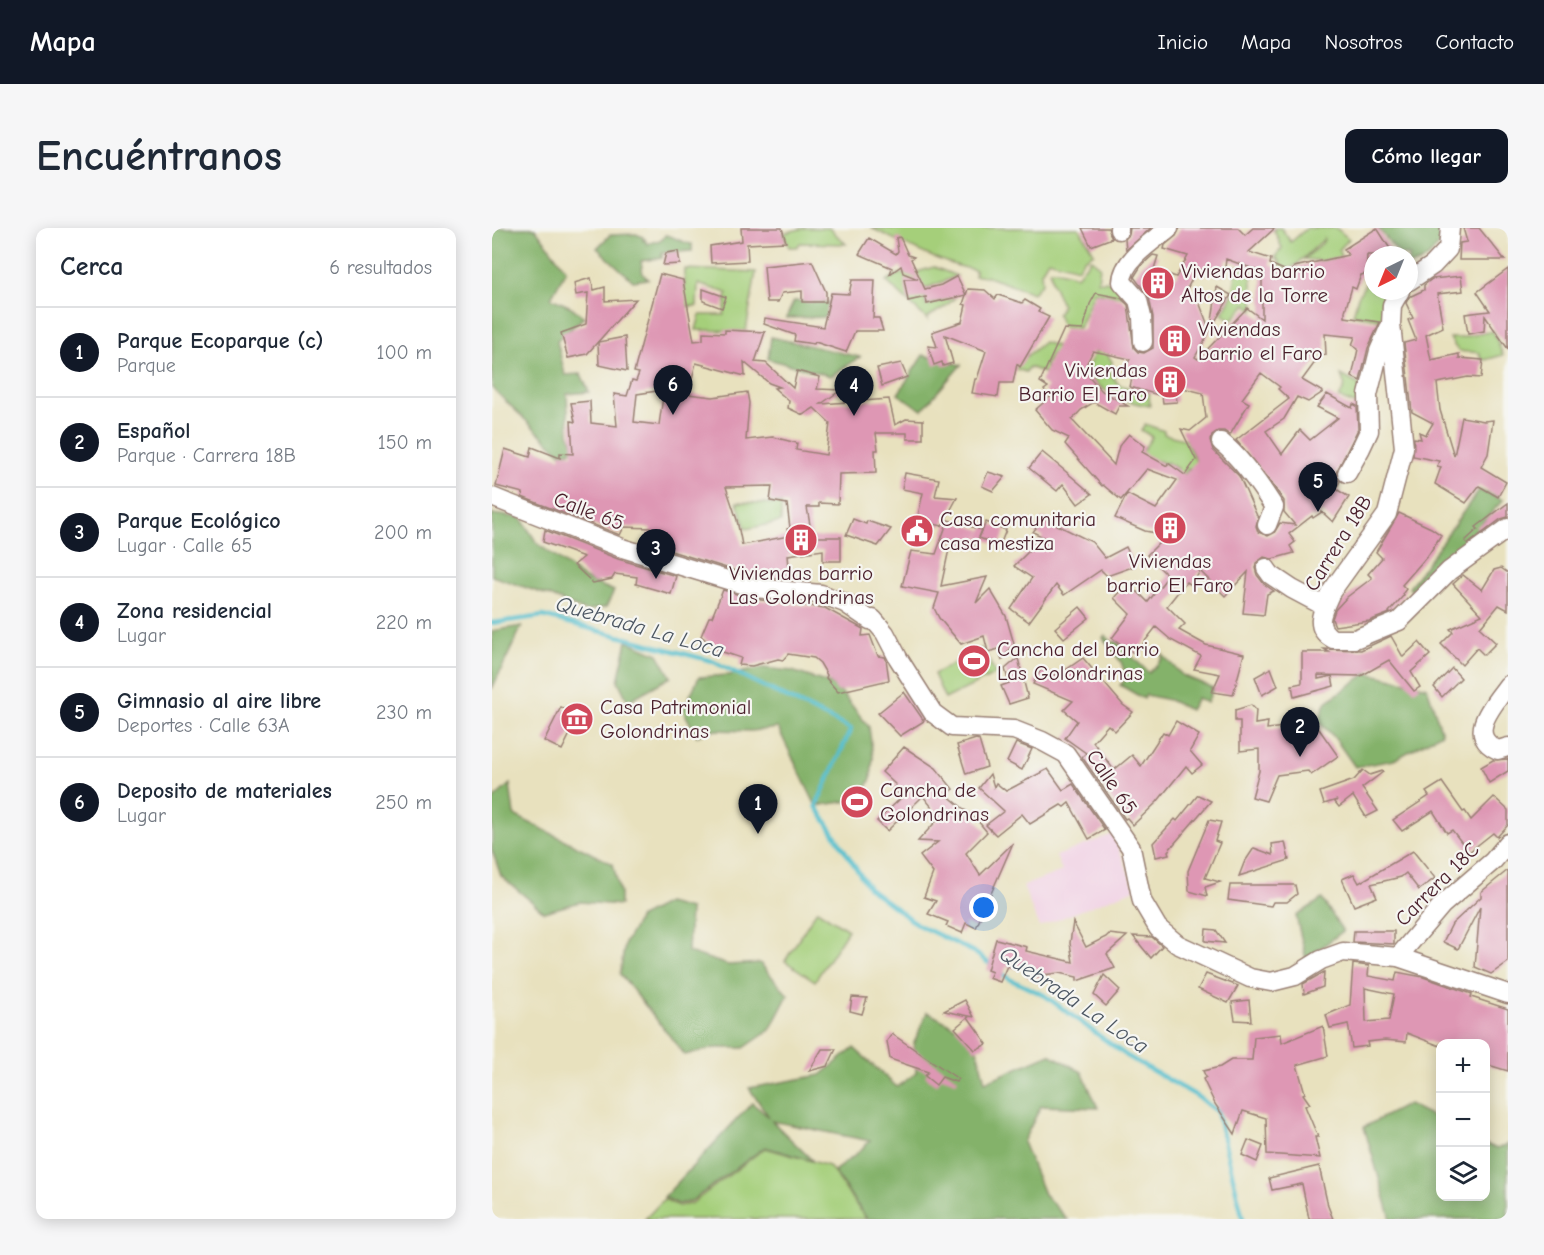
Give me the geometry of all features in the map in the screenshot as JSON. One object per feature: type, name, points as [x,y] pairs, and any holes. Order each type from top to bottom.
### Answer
[{"type":"street","points":[[1143,342],[1142,317],[1138,300],[1122,282],[1125,265],[1169,228]]},
{"type":"street","points":[[1418,275],[1433,265],[1448,249],[1450,228]]},
{"type":"street","name":"Carrera 18B","points":[[1395,300],[1392,305],[1391,324],[1404,448],[1387,514],[1331,592],[1324,606],[1320,623],[1322,630],[1333,639],[1355,639],[1377,632],[1399,621],[1449,571],[1508,528]]},
{"type":"street","points":[[1347,473],[1369,431],[1368,395],[1379,351],[1391,324]]},
{"type":"street","points":[[1221,442],[1236,454],[1274,507],[1266,525]]},
{"type":"street","name":"Calle 65","points":[[492,496],[622,548],[754,588],[821,594],[844,603],[870,620],[873,619],[885,633],[933,713],[952,727],[1014,730],[1066,754],[1131,848],[1142,901],[1158,928],[1177,944],[1250,978],[1271,982],[1295,976],[1321,960],[1343,952],[1398,957],[1505,992]]},
{"type":"street","points":[[1266,568],[1271,575],[1292,589],[1324,606]]},
{"type":"street","points":[[1500,747],[1483,729],[1486,714],[1508,685]]},
{"type":"street","name":"Carrera 18C","points":[[1398,957],[1442,905],[1493,861],[1508,843]]},
{"type":"shaded area","points":[[1113,834],[1135,889],[1039,927],[1023,886],[1062,871],[1056,856]]},
{"type":"green space","points":[[492,228],[535,228],[566,270],[551,298],[571,307],[584,317],[557,341],[565,375],[581,374],[589,392],[567,394],[569,433],[574,447],[570,452],[560,453],[492,388]]},
{"type":"green space","points":[[804,228],[829,228],[846,244],[800,243],[797,247],[789,247],[784,233]]},
{"type":"green space","points":[[871,228],[1079,228],[1094,253],[1084,259],[1078,268],[1048,260],[1041,272],[1042,283],[1033,293],[985,276],[975,276],[975,270],[935,258]]},
{"type":"green space","points":[[1273,228],[1281,228],[1291,242],[1307,228],[1336,228],[1349,239],[1339,250],[1341,257],[1322,261],[1304,259],[1321,245],[1325,238],[1295,266],[1280,271],[1280,262],[1275,257],[1282,248]]},
{"type":"green space","points":[[1378,228],[1443,228],[1446,233],[1426,259],[1418,263],[1418,246],[1393,246]]},
{"type":"green space","points":[[636,234],[643,237],[643,241],[645,239],[647,244],[663,239],[665,235],[669,236],[692,244],[692,251],[662,253],[662,258],[641,261],[643,274],[648,279],[633,281],[597,248],[610,235]]},
{"type":"green space","points":[[1091,259],[1100,266],[1098,281],[1122,282],[1123,296],[1094,292],[1079,328],[1063,327],[1057,315],[1062,305],[1052,282],[1050,270],[1077,276]]},
{"type":"green space","points":[[1237,266],[1251,271],[1254,310],[1246,304],[1232,320],[1222,314],[1233,294]]},
{"type":"green space","points":[[934,267],[957,276],[924,289],[926,306],[958,295],[945,307],[928,317],[928,320],[886,281],[899,274],[914,273]]},
{"type":"green space","points":[[685,269],[756,272],[746,331],[696,330],[700,315],[724,315],[727,293],[698,284],[697,306],[678,307],[684,300]]},
{"type":"green space","points":[[1364,286],[1364,300],[1390,300],[1384,320],[1353,315]]},
{"type":"green space","points":[[794,301],[828,302],[836,317],[786,318]]},
{"type":"green space","points":[[1493,331],[1503,355],[1485,360],[1480,358],[1480,353],[1459,350],[1450,338],[1460,338]]},
{"type":"green space","points":[[771,337],[860,357],[831,376],[768,359]]},
{"type":"green space","points":[[1044,342],[1062,348],[1057,358],[1051,354],[1046,365],[1047,374],[1029,367],[1026,372],[1012,368]]},
{"type":"green space","points":[[1110,350],[1108,355],[1112,362],[1111,374],[1119,385],[1149,393],[1150,406],[1114,396],[1085,372],[1096,351]]},
{"type":"green space","points":[[923,355],[961,365],[922,410],[898,394]]},
{"type":"green space","points":[[1341,375],[1367,389],[1365,408],[1339,398],[1345,386]]},
{"type":"green space","points":[[1145,424],[1164,431],[1164,434],[1191,441],[1187,444],[1205,477],[1189,468],[1178,482],[1174,480],[1178,469],[1167,462],[1166,464],[1160,461],[1140,459],[1140,451],[1152,437],[1141,430]]},
{"type":"green space","points":[[1479,490],[1503,500],[1417,594],[1409,588]]},
{"type":"green space","points":[[737,502],[781,504],[781,522],[746,529]]},
{"type":"green space","points":[[492,514],[521,518],[537,543],[585,579],[614,591],[606,607],[585,611],[492,576]]},
{"type":"green space","points":[[522,626],[492,689],[492,631]]},
{"type":"green space","points":[[1105,635],[1113,643],[1116,641],[1149,673],[1162,659],[1162,654],[1182,675],[1213,688],[1207,703],[1197,698],[1190,710],[1169,700],[1146,695],[1144,699],[1120,685],[1127,678],[1121,662],[1103,638]]},
{"type":"green space","points":[[627,641],[658,654],[671,677],[628,701],[618,681]]},
{"type":"green space","name":"Cancha del barrio Las Golondrinas","points":[[982,648],[996,674],[945,699],[934,674]]},
{"type":"green space","points":[[763,668],[792,671],[831,684],[842,693],[869,727],[873,757],[871,778],[862,799],[816,806],[778,728],[751,731],[712,730],[697,736],[683,710],[699,677],[729,675]]},
{"type":"green space","points":[[1367,673],[1427,687],[1442,733],[1394,760],[1355,767],[1334,737],[1319,722],[1325,703]]},
{"type":"green space","points":[[510,784],[514,815],[613,864],[620,893],[620,905],[580,902],[544,912],[501,876],[492,850],[492,800]]},
{"type":"green space","points":[[1322,899],[1343,931],[1306,959],[1296,916]]},
{"type":"green space","points":[[667,903],[690,909],[688,952],[728,965],[760,963],[788,995],[770,1030],[744,1048],[715,1048],[685,1055],[620,974],[625,943],[640,917]]},
{"type":"green space","points":[[817,910],[848,930],[815,981],[785,961]]},
{"type":"green space","points":[[927,1012],[974,1037],[985,1082],[1050,1054],[1082,1072],[1098,1108],[1041,1106],[1023,1142],[1044,1194],[1067,1219],[867,1219],[834,1171],[870,1141],[772,1121],[813,1161],[765,1147],[690,1202],[678,1204],[664,1197],[752,1103],[769,1117],[749,1088],[821,1075],[854,1048],[897,1087],[916,1073],[914,1043]]},
{"type":"green space","points":[[1408,1104],[1436,1118],[1436,1201],[1490,1201],[1490,1146],[1497,1149],[1508,1144],[1508,1219],[1391,1219],[1364,1127]]},
{"type":"green space","points":[[765,1148],[829,1166],[866,1219],[645,1219],[664,1199],[678,1206],[691,1204]]},
{"type":"building","points":[[741,228],[782,228],[786,242],[747,244],[748,261],[711,263],[710,246],[742,241]]},
{"type":"building","points":[[1082,228],[1108,228],[1112,238],[1091,246]]},
{"type":"building","points":[[1130,228],[1151,228],[1126,250],[1125,239],[1129,235]]},
{"type":"building","points":[[1180,228],[1238,228],[1245,235],[1253,228],[1275,228],[1249,252],[1271,259],[1270,264],[1291,273],[1294,267],[1348,255],[1344,249],[1377,228],[1388,246],[1364,246],[1364,274],[1361,275],[1356,289],[1352,287],[1345,311],[1345,317],[1380,322],[1368,348],[1360,381],[1352,377],[1358,349],[1352,345],[1355,337],[1325,334],[1326,355],[1321,354],[1302,380],[1323,392],[1308,402],[1297,397],[1284,419],[1266,431],[1282,454],[1300,430],[1310,440],[1338,418],[1317,407],[1327,394],[1352,408],[1353,404],[1357,406],[1358,429],[1336,473],[1340,481],[1336,489],[1349,497],[1333,522],[1322,512],[1313,518],[1312,516],[1289,534],[1295,542],[1290,546],[1294,553],[1272,559],[1264,557],[1256,563],[1257,575],[1274,591],[1267,594],[1264,615],[1243,613],[1248,572],[1225,596],[1200,571],[1192,585],[1186,582],[1167,606],[1185,624],[1179,630],[1206,645],[1244,654],[1233,695],[1212,692],[1220,674],[1194,669],[1201,656],[1171,640],[1156,627],[1135,654],[1112,638],[1130,614],[1114,598],[1121,590],[1138,592],[1148,602],[1168,576],[1147,555],[1167,535],[1145,531],[1115,518],[1127,494],[1156,509],[1177,480],[1147,469],[1121,500],[1102,486],[1065,444],[1069,438],[1052,430],[1035,410],[1050,397],[1044,390],[1048,387],[1040,382],[1064,329],[1083,330],[1090,304],[1096,293],[1121,298],[1128,305],[1134,348],[1144,353],[1153,348],[1153,317],[1149,297],[1134,277],[1141,266],[1153,255],[1158,256],[1154,269],[1176,277],[1188,256],[1164,249],[1165,245],[1176,236]],"holes":[[[1226,259],[1262,272],[1262,319],[1247,308],[1198,359],[1195,357],[1210,331],[1198,299],[1185,293],[1197,269],[1224,276]],[[1093,351],[1130,359],[1126,367],[1133,373],[1130,387],[1162,396],[1163,403],[1177,402],[1175,386],[1203,393],[1206,418],[1190,431],[1181,429],[1196,460],[1185,475],[1168,463],[1167,466],[1142,452],[1145,446],[1129,434],[1119,446],[1114,465],[1072,420],[1081,410],[1094,402],[1115,414],[1119,406],[1128,406],[1102,391],[1085,372]],[[1261,373],[1280,387],[1278,389],[1289,399],[1236,440],[1284,501],[1284,512],[1295,525],[1280,523],[1274,533],[1268,536],[1258,532],[1256,526],[1258,518],[1239,476],[1213,450],[1210,440],[1218,431],[1224,431],[1230,435],[1249,403],[1242,399]]]},
{"type":"building","points":[[1463,228],[1479,228],[1505,260],[1459,260],[1460,243],[1467,242]]},
{"type":"building","points":[[900,237],[908,255],[914,257],[911,259],[925,289],[941,285],[957,276],[966,295],[927,304],[926,297],[908,301],[904,279],[918,279],[903,273],[901,266],[890,274],[892,268],[859,254],[869,238],[896,254],[898,251],[896,238]]},
{"type":"building","points":[[678,251],[680,264],[663,265],[666,253]]},
{"type":"building","points":[[812,261],[826,292],[826,302],[802,302],[802,291],[782,293],[778,302],[767,302],[764,266]]},
{"type":"building","points":[[1508,269],[1508,349],[1485,316],[1484,331],[1468,334],[1465,314],[1490,311],[1477,292]]},
{"type":"building","points":[[660,274],[683,280],[694,341],[703,340],[703,332],[725,333],[725,330],[765,332],[755,362],[766,363],[793,388],[797,371],[820,377],[817,389],[841,390],[821,404],[889,399],[895,425],[906,419],[923,420],[923,439],[907,439],[907,433],[876,433],[878,450],[875,450],[876,473],[839,474],[838,504],[819,503],[819,507],[807,507],[812,537],[841,537],[841,561],[823,561],[823,550],[788,555],[790,580],[756,577],[645,543],[651,528],[624,527],[620,535],[522,497],[523,493],[496,486],[505,449],[530,457],[532,447],[560,458],[560,453],[573,454],[571,421],[575,422],[571,403],[590,401],[591,423],[617,426],[614,394],[627,396],[632,380],[636,381],[639,373],[634,372]],"holes":[[[744,362],[769,383],[780,387],[774,388],[789,401],[788,408],[803,415],[814,408],[830,423],[826,455],[796,450],[797,443],[773,437],[746,440],[749,403],[747,392],[713,397],[688,394],[696,363],[745,376]],[[664,390],[659,425],[634,422],[637,394]],[[772,486],[770,501],[787,504],[789,536],[742,545],[737,520],[726,487]]]},
{"type":"building","points":[[1461,276],[1463,291],[1437,294],[1443,327],[1426,335],[1431,360],[1459,354],[1459,358],[1483,360],[1481,378],[1468,377],[1437,383],[1440,410],[1454,456],[1462,417],[1484,421],[1493,420],[1488,454],[1481,467],[1506,482],[1498,497],[1479,486],[1466,503],[1435,484],[1441,467],[1437,466],[1439,461],[1413,456],[1414,438],[1421,439],[1419,432],[1426,435],[1433,423],[1412,412],[1404,343],[1416,340],[1408,320],[1413,318],[1406,303],[1408,300],[1418,300],[1418,293],[1424,290],[1424,285],[1432,279]]},
{"type":"building","points":[[591,278],[594,290],[605,287],[605,301],[636,299],[587,354],[568,358],[561,333],[586,324],[588,293],[576,295],[574,283]]},
{"type":"building","points":[[852,280],[875,280],[873,318],[879,318],[883,331],[855,331],[846,352],[815,342],[814,344],[794,341],[795,335],[764,324],[765,318],[823,327],[831,293],[849,294]]},
{"type":"building","points":[[1217,287],[1231,295],[1211,328]]},
{"type":"building","points":[[703,289],[726,297],[722,308],[703,301]]},
{"type":"building","points":[[968,289],[985,290],[995,299],[998,295],[1022,303],[1025,300],[1040,309],[1038,312],[1049,317],[1020,367],[1017,364],[1013,383],[1000,383],[998,397],[972,393],[986,351],[945,335],[953,363],[943,366],[942,362],[934,365],[928,346],[937,347],[932,332],[962,322],[966,305],[963,304]]},
{"type":"building","points":[[625,337],[627,371],[599,365],[598,342]]},
{"type":"building","points":[[901,363],[907,377],[882,386],[877,368]]},
{"type":"building","points":[[1042,452],[1092,494],[1078,504],[1063,484],[1057,491],[1029,468]]},
{"type":"building","points":[[988,472],[1005,477],[993,491],[982,486]]},
{"type":"building","points":[[905,473],[939,479],[935,496],[957,498],[942,526],[917,520],[923,493],[902,489]]},
{"type":"building","points":[[1508,503],[1508,517],[1501,519],[1468,544],[1465,541],[1478,529],[1476,527]]},
{"type":"building","points":[[1399,513],[1441,535],[1429,554],[1402,585],[1406,589],[1404,595],[1390,613],[1369,621],[1335,626],[1332,619],[1335,610],[1347,597],[1372,578],[1368,574],[1382,558],[1376,552]]},
{"type":"building","points":[[1043,518],[1092,542],[1105,558],[1126,547],[1135,566],[1107,576],[1101,570],[1064,595],[1056,585],[1029,622],[1011,609],[1032,578],[1014,566],[1043,537],[1033,532]]},
{"type":"building","points":[[853,519],[891,529],[878,546],[846,535]]},
{"type":"building","points":[[948,520],[982,530],[974,549],[951,540],[941,586],[987,577],[976,603],[990,589],[1006,616],[1014,644],[1002,660],[999,649],[988,652],[984,636],[961,644],[939,618],[934,608],[939,593],[902,586],[911,551],[936,554]]},
{"type":"building","points":[[986,522],[1006,530],[1000,545],[979,538]]},
{"type":"building","points":[[545,530],[618,559],[676,576],[671,594],[636,584],[637,577],[615,574],[612,579],[593,583],[574,565],[584,557],[543,542]]},
{"type":"building","points":[[1501,568],[1508,573],[1508,610],[1499,605],[1480,628],[1496,643],[1484,655],[1477,648],[1462,665],[1441,644],[1453,632],[1450,629],[1482,615],[1453,584],[1463,575],[1482,590],[1494,570]]},
{"type":"building","points":[[723,590],[753,599],[825,608],[863,629],[862,636],[870,635],[878,656],[886,659],[889,680],[838,692],[826,678],[827,675],[820,663],[814,658],[788,654],[783,660],[778,659],[752,666],[739,665],[741,658],[720,651],[701,636]]},
{"type":"building","points":[[1080,607],[1089,618],[1064,638],[1055,628]]},
{"type":"building","points":[[1391,636],[1403,657],[1419,642],[1430,655],[1411,672],[1420,687],[1414,691],[1389,660],[1361,676],[1318,675],[1318,679],[1332,676],[1334,686],[1294,697],[1292,685],[1302,683],[1302,652],[1329,652],[1324,649],[1361,650]]},
{"type":"building","points":[[1018,658],[1028,698],[1009,704],[1001,686],[1009,683],[1005,669]]},
{"type":"building","points":[[1083,658],[1123,705],[1133,712],[1115,731],[1108,725],[1093,742],[1114,770],[1132,755],[1141,766],[1163,732],[1168,735],[1176,721],[1199,735],[1190,751],[1202,765],[1192,773],[1186,766],[1157,802],[1133,825],[1127,818],[1125,819],[1082,757],[1086,753],[1065,738],[1077,721],[1064,710],[1073,701],[1033,684],[1041,669],[1057,676]]},
{"type":"building","points":[[1271,668],[1278,686],[1262,695],[1255,677]]},
{"type":"building","points":[[1452,668],[1461,678],[1442,697],[1434,687]]},
{"type":"building","points":[[904,692],[924,721],[900,736],[878,713]]},
{"type":"building","points":[[1251,705],[1256,710],[1255,724],[1268,722],[1267,729],[1304,725],[1312,719],[1338,756],[1311,775],[1308,771],[1277,775],[1266,801],[1252,797],[1259,771],[1259,749],[1240,751],[1240,721],[1235,721],[1235,710]]},
{"type":"building","points":[[561,707],[579,716],[562,750],[544,741]]},
{"type":"building","points":[[979,740],[987,767],[966,774],[957,745]]},
{"type":"building","points":[[1016,743],[1032,749],[1022,770],[1007,762]]},
{"type":"building","points":[[904,747],[936,768],[953,789],[946,794],[978,821],[987,832],[966,853],[980,875],[1013,843],[976,928],[966,923],[962,933],[946,926],[948,922],[928,914],[936,901],[924,897],[933,873],[920,856],[938,842],[918,841],[940,817],[923,796],[887,831],[877,821],[902,797],[893,789],[896,785],[882,772]]},
{"type":"building","points":[[1508,759],[1508,771],[1489,783],[1481,767],[1493,760]]},
{"type":"building","points":[[1048,769],[1063,790],[1073,784],[1105,830],[1089,839],[1069,803],[1064,807],[1061,805],[1030,824],[1022,814],[996,835],[986,825],[1004,811],[979,788],[990,774],[994,787],[996,783],[1006,791]]},
{"type":"building","points":[[1363,770],[1370,775],[1383,772],[1362,788],[1378,811],[1366,817],[1353,796],[1339,807],[1335,802],[1337,800],[1324,804],[1320,792],[1354,780]]},
{"type":"building","points":[[1442,782],[1471,820],[1494,797],[1508,810],[1508,825],[1497,837],[1493,833],[1469,852],[1452,830],[1447,833],[1433,811],[1402,831],[1393,820],[1429,796],[1426,792]]},
{"type":"building","points":[[1198,795],[1211,801],[1168,851],[1169,854],[1156,857],[1153,843],[1175,819],[1177,821]]},
{"type":"building","points":[[1209,820],[1221,822],[1215,841],[1220,843],[1205,878],[1220,882],[1205,887],[1207,896],[1189,891],[1188,871]]},
{"type":"building","points":[[1285,842],[1289,860],[1239,876],[1254,848],[1273,855],[1272,844]]},
{"type":"building","points":[[1413,851],[1435,878],[1419,890],[1406,873],[1401,877],[1371,884],[1377,897],[1354,906],[1342,879],[1354,874],[1359,883]]},
{"type":"building","points":[[1508,870],[1508,962],[1491,974],[1475,967],[1480,907],[1458,949],[1443,942],[1452,924],[1481,897],[1481,892]]},
{"type":"building","points":[[1230,885],[1295,885],[1297,894],[1287,902],[1273,902],[1271,906],[1228,900]]},
{"type":"building","points":[[1073,922],[1086,947],[1109,934],[1127,936],[1107,954],[1115,968],[1077,981],[1077,977],[1059,973],[1043,975],[1043,977],[1027,977],[1027,971],[1007,966],[1000,982],[989,978],[992,972],[987,970],[996,939],[1027,947],[1026,951],[1073,962],[1070,943]]},
{"type":"building","points":[[1206,929],[1216,930],[1225,943],[1205,941]]},
{"type":"building","points":[[1354,931],[1394,931],[1394,944],[1353,942]]},
{"type":"building","points":[[1133,936],[1152,937],[1162,946],[1151,958]]},
{"type":"building","points":[[1353,964],[1369,966],[1368,976],[1395,981],[1397,972],[1423,977],[1472,994],[1471,997],[1508,1009],[1508,1071],[1490,1066],[1490,1039],[1436,1039],[1436,1044],[1407,1033],[1406,1042],[1385,1040],[1367,1042],[1368,1046],[1352,1048],[1348,1024],[1330,1028],[1326,1015],[1350,1005]],"holes":[[[1365,988],[1394,994],[1389,1020],[1366,1022]]]},
{"type":"building","points":[[1324,972],[1323,987],[1304,994],[1303,984]]},
{"type":"building","points":[[1206,974],[1238,986],[1228,1003],[1198,989]]},
{"type":"building","points":[[1104,975],[1120,990],[1106,1006],[1094,995]]},
{"type":"building","points":[[852,997],[867,998],[862,1014],[850,1011]]},
{"type":"building","points":[[965,1000],[974,1017],[944,1011]]},
{"type":"building","points":[[1249,1000],[1251,1021],[1235,1020],[1232,1002]]},
{"type":"building","points":[[968,1017],[987,1044],[975,1050],[955,1028]]},
{"type":"building","points":[[1323,1026],[1328,1056],[1297,1065],[1305,1093],[1303,1094],[1310,1104],[1305,1106],[1318,1137],[1315,1137],[1320,1158],[1267,1154],[1266,1118],[1243,1111],[1235,1134],[1215,1104],[1203,1079],[1206,1077],[1203,1071],[1220,1067],[1231,1060],[1252,1060],[1254,1037],[1281,1034],[1282,1043]]},
{"type":"building","points":[[892,1034],[958,1079],[956,1082],[942,1077],[936,1085],[925,1076],[928,1072],[890,1059],[887,1041]]},
{"type":"building","points":[[822,1049],[836,1049],[828,1066],[809,1071]]},
{"type":"building","points":[[1248,1140],[1263,1146],[1257,1162],[1242,1155]]},
{"type":"building","points":[[1319,1166],[1333,1219],[1309,1219],[1302,1184],[1272,1190],[1269,1178]]},
{"type":"waterway","name":"Quebrada La Loca","points":[[492,623],[543,616],[712,661],[851,729],[816,806],[869,888],[918,925],[974,952],[994,967]]},
{"type":"waterway","name":"Quebrada La Loca","points":[[1000,972],[1009,979],[1044,995],[1127,1056],[1195,1095],[1217,1111],[1243,1219]]},
{"type":"place","name":"Viviendas barrio Altos de la Torre","points":[[1158,283]]},
{"type":"place","name":"Viviendas barrio el Faro","points":[[1175,341]]},
{"type":"place","name":"Viviendas Barrio El Faro","points":[[1170,382]]},
{"type":"place","name":"Deposito de materiales","points":[[673,415]]},
{"type":"place","name":"Zona residencial","points":[[854,416]]},
{"type":"place","name":"Gimnasio al aire libre","points":[[1318,512]]},
{"type":"place","name":"Viviendas barrio El Faro","points":[[1170,528]]},
{"type":"place","name":"Casa comunitaria casa mestiza","points":[[917,531]]},
{"type":"place","name":"Viviendas barrio Las Golondrinas","points":[[801,540]]},
{"type":"place","name":"Parque Ecológico","points":[[656,579]]},
{"type":"place","name":"Cancha del barrio Las Golondrinas","points":[[974,661]]},
{"type":"place","name":"Casa Patrimonial Golondrinas","points":[[577,719]]},
{"type":"place","name":"Español","points":[[1300,757]]},
{"type":"place","name":"Cancha de Golondrinas","points":[[857,802]]},
{"type":"place","name":"Parque Ecoparque (c)","points":[[758,834]]}]
